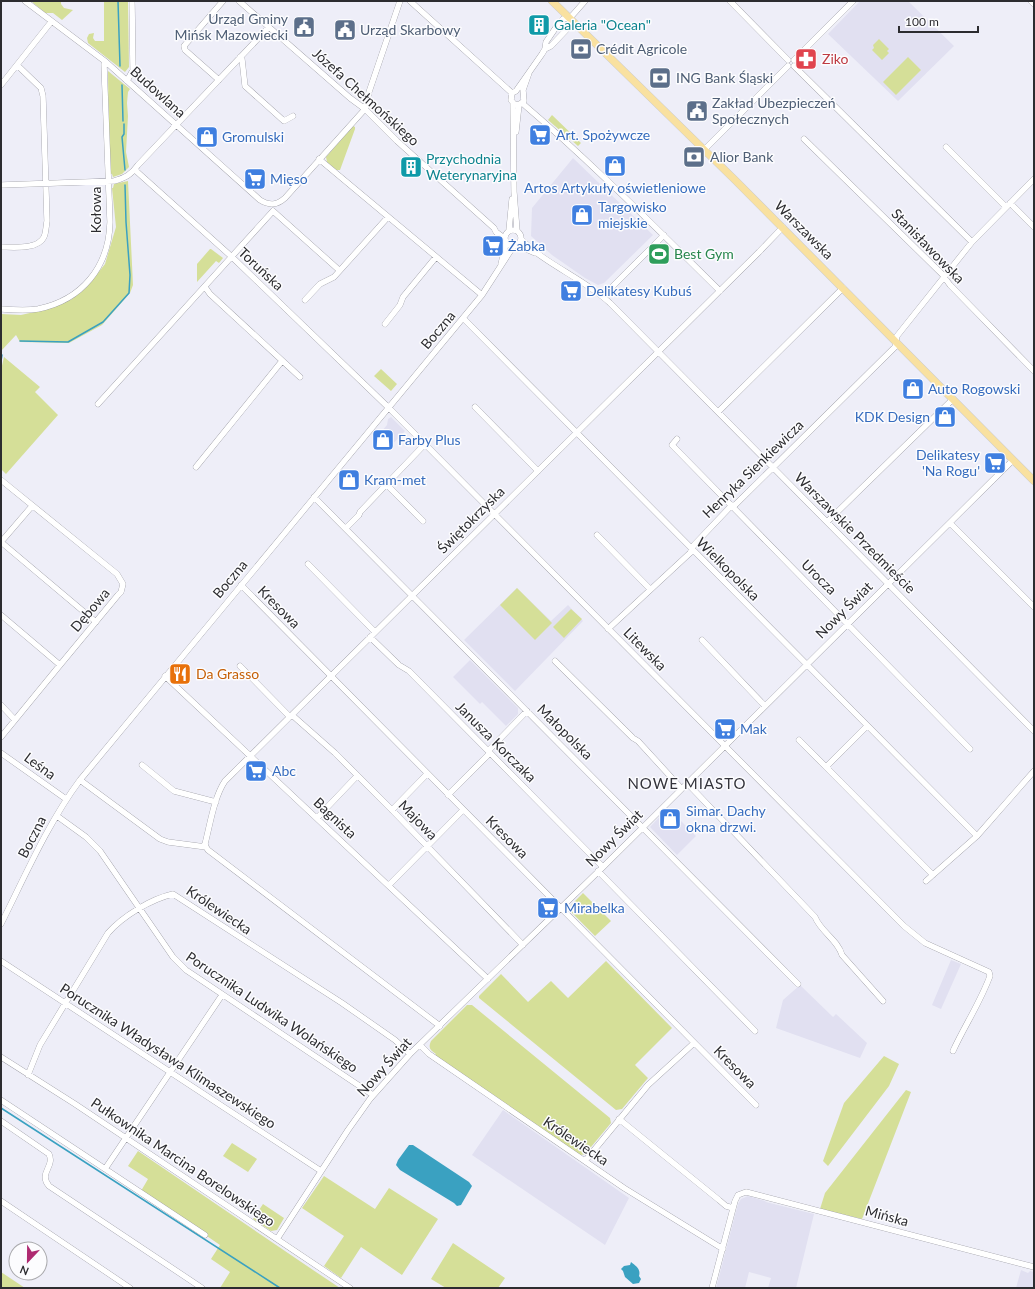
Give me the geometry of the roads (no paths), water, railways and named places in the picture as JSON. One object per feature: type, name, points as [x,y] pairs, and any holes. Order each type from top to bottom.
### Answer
[{"type":"main road","name":"Warszawska","points":[[552,1],[705,149],[1034,481]]},
{"type":"street","name":"Budowlana","points":[[25,1],[106,62],[260,200],[272,205]]},
{"type":"street","points":[[127,81],[133,70],[132,1]]},
{"type":"street","points":[[219,80],[185,50],[184,46],[223,1]]},
{"type":"street","name":"Józefa Chełmońskiego","points":[[239,1],[350,98],[365,109],[494,228],[496,232],[507,236]]},
{"type":"street","points":[[339,270],[273,211],[272,205],[281,201],[365,109],[369,92],[400,1]]},
{"type":"street","points":[[410,1],[514,92]]},
{"type":"street","points":[[585,1],[570,18],[559,23],[546,42],[545,49],[529,73],[524,87],[524,98],[518,104],[513,120],[514,192],[517,231],[520,234],[521,239],[545,258],[603,296],[658,352]]},
{"type":"street","points":[[730,1],[972,242]]},
{"type":"street","points":[[705,149],[853,1]]},
{"type":"street","points":[[1031,1],[1034,4]]},
{"type":"street","points":[[545,49],[551,46],[570,26],[570,18]]},
{"type":"street","points":[[1,85],[51,22]]},
{"type":"street","points":[[1,185],[109,181],[122,179],[135,170],[138,165],[269,27]]},
{"type":"street","points":[[240,57],[242,59],[245,86],[284,121],[294,116]]},
{"type":"street","name":"Kołowa","points":[[1,309],[37,309],[72,295],[92,276],[102,261],[110,233],[104,64],[106,62]]},
{"type":"street","points":[[1,246],[31,246],[42,240],[45,234],[47,221],[43,96],[41,88],[17,65]]},
{"type":"street","points":[[529,73],[523,78],[510,98],[518,104],[530,109],[572,146],[720,291]]},
{"type":"street","points":[[514,92],[520,91],[523,94]]},
{"type":"street","points":[[514,140],[518,115],[518,104]]},
{"type":"street","points":[[518,115],[524,110],[530,109]]},
{"type":"street","name":"Stanisławowska","points":[[804,139],[943,277],[1034,371]]},
{"type":"street","points":[[946,148],[1034,227]]},
{"type":"street","points":[[319,159],[482,295]]},
{"type":"street","name":"Toruńska","points":[[135,170],[232,257],[389,408]]},
{"type":"street","name":"Henryka Sienkiewicza","points":[[608,629],[690,553],[694,546],[732,505],[735,505],[895,347],[897,336],[943,277],[972,242],[1034,179]]},
{"type":"street","name":"Boczna","points":[[501,264],[514,192]]},
{"type":"street","points":[[98,404],[273,211]]},
{"type":"street","points":[[305,300],[320,284],[334,277],[388,217]]},
{"type":"street","name":"Świętokrzyska","points":[[206,847],[206,841],[216,802],[225,781],[783,227]]},
{"type":"street","points":[[517,231],[507,236],[515,246],[545,258]]},
{"type":"street","points":[[603,296],[664,235]]},
{"type":"street","name":"Boczna","points":[[1,924],[56,816],[80,780],[482,295],[501,264],[521,239]]},
{"type":"street","points":[[385,324],[400,305],[403,297],[436,257]]},
{"type":"street","points":[[205,287],[210,294],[300,377]]},
{"type":"street","points":[[718,412],[843,288]]},
{"type":"street","name":"Wielkopolska","points":[[463,318],[806,665],[978,836]]},
{"type":"street","name":"Warszawskie Przedmieście","points":[[658,352],[1034,731]]},
{"type":"street","points":[[196,467],[282,361]]},
{"type":"street","points":[[827,522],[953,399]]},
{"type":"street","points":[[475,407],[538,471]]},
{"type":"street","name":"Litewska","points":[[389,408],[912,934],[925,943],[989,972],[990,976],[978,1005],[965,1025],[953,1051]]},
{"type":"street","name":"Urocza","points":[[678,439],[672,445],[970,749]]},
{"type":"street","points":[[346,528],[425,444]]},
{"type":"street","name":"Nowy Świat","points":[[277,1239],[348,1130],[373,1095],[410,1054],[603,867],[1013,460]]},
{"type":"street","name":"Dębowa","points":[[1,480],[117,574],[123,584],[121,592],[1,737]]},
{"type":"street","points":[[387,485],[423,521]]},
{"type":"street","name":"Małopolska","points":[[314,497],[798,984]]},
{"type":"street","points":[[32,506],[1,542],[96,622]]},
{"type":"street","points":[[950,523],[1034,608]]},
{"type":"street","points":[[597,535],[650,589]]},
{"type":"street","points":[[308,564],[375,632]]},
{"type":"street","name":"Kresowa","points":[[241,585],[756,1105]]},
{"type":"street","points":[[1,616],[60,665]]},
{"type":"street","name":"Janusza Korczaka","points":[[370,637],[399,665],[409,671],[603,867]]},
{"type":"street","points":[[702,640],[765,706]]},
{"type":"street","points":[[554,661],[633,738],[638,741],[681,788]]},
{"type":"street","name":"Majowa","points":[[240,666],[291,716],[335,753],[523,945]]},
{"type":"street","name":"Bagnista","points":[[165,676],[488,979]]},
{"type":"street","points":[[1,705],[15,720]]},
{"type":"street","points":[[448,795],[527,711]]},
{"type":"street","points":[[826,767],[867,726]]},
{"type":"street","points":[[799,740],[933,875]]},
{"type":"street","name":"Leśna","points":[[1,753],[66,799]]},
{"type":"street","points":[[142,766],[174,791],[216,802]]},
{"type":"street","points":[[926,881],[978,836],[1034,771]]},
{"type":"street","points":[[392,810],[427,774]]},
{"type":"street","points":[[317,818],[357,776]]},
{"type":"street","points":[[80,780],[160,839],[168,842],[206,847],[212,854],[440,1026]]},
{"type":"street","points":[[687,783],[815,917],[818,925],[840,949],[842,955],[883,1001]]},
{"type":"street","points":[[389,885],[463,810]]},
{"type":"street","name":"Porucznika Ludwika Wolańskiego","points":[[56,816],[86,837],[100,851],[172,957],[190,974],[373,1095]]},
{"type":"street","points":[[598,871],[755,1031]]},
{"type":"street","name":"Królewiecka","points":[[28,1075],[40,1045],[108,933],[116,924],[139,909],[156,899],[173,894],[177,895],[342,1003],[395,1040],[410,1054]]},
{"type":"street","name":"Porucznika Władysława Klimaszewskiego","points":[[1,961],[321,1171]]},
{"type":"street","points":[[105,1169],[222,995]]},
{"type":"street","points":[[585,1161],[655,1078],[694,1043]]},
{"type":"street","name":"Królewiecka","points":[[420,1045],[429,1054],[624,1188],[723,1249]]},
{"type":"street","name":"Pułkownika Marcina Borelowskiego","points":[[1,1057],[75,1104],[350,1288]]},
{"type":"street","points":[[1,1100],[205,1235]]},
{"type":"street","points":[[619,1119],[726,1206],[733,1208],[712,1288]]},
{"type":"street","points":[[1,1121],[49,1154],[51,1162],[45,1176],[45,1180],[50,1186],[202,1288]]},
{"type":"street","name":"Mińska","points":[[733,1208],[738,1195],[746,1192],[1034,1267]]},
{"type":"street","points":[[1,1202],[130,1288]]},
{"type":"water","points":[[409,1145],[413,1145],[469,1182],[472,1186],[461,1205],[457,1206],[400,1170],[396,1165]]},
{"type":"water","points":[[631,1262],[639,1270],[639,1276],[641,1279],[639,1283],[633,1284],[625,1277],[621,1269],[624,1266],[630,1265]]},
{"type":"waterway","points":[[118,1],[120,66]]},
{"type":"waterway","points":[[122,85],[123,121]]},
{"type":"waterway","points":[[124,124],[124,134],[122,137],[125,170]]},
{"type":"waterway","points":[[20,341],[68,342],[103,322],[129,293],[130,275],[125,185]]},
{"type":"waterway","points":[[1,361],[2,355]]},
{"type":"waterway","points":[[1,1108],[280,1288]]},
{"type":"place","name":"Galeria \"Ocean\"","points":[[539,25]]},
{"type":"place","name":"Urząd Gminy Mińsk Mazowiecki","points":[[304,27]]},
{"type":"place","name":"Urząd Skarbowy","points":[[345,30]]},
{"type":"place","name":"Crédit Agricole","points":[[581,49]]},
{"type":"place","name":"Ziko","points":[[806,59]]},
{"type":"place","name":"ING Bank Śląski","points":[[660,78]]},
{"type":"place","name":"Zakład Ubezpieczeń Społecznych","points":[[697,111]]},
{"type":"place","name":"Art. Spożywcze","points":[[540,135]]},
{"type":"place","name":"Gromulski","points":[[207,137]]},
{"type":"place","name":"Alior Bank","points":[[694,157]]},
{"type":"place","name":"Artos Artykuły oświetleniowe","points":[[615,166]]},
{"type":"place","name":"Przychodnia Weterynaryjna","points":[[411,167]]},
{"type":"place","name":"Mięso","points":[[255,179]]},
{"type":"place","name":"Targowisko miejskie","points":[[582,215]]},
{"type":"place","name":"Żabka","points":[[493,246]]},
{"type":"place","name":"Best Gym","points":[[659,254]]},
{"type":"place","name":"Delikatesy Kubuś","points":[[571,291]]},
{"type":"place","name":"Auto Rogowski","points":[[913,389]]},
{"type":"place","name":"KDK Design","points":[[945,417]]},
{"type":"place","name":"Farby Plus","points":[[383,440]]},
{"type":"place","name":"Delikatesy 'Na Rogu'","points":[[995,463]]},
{"type":"place","name":"Kram-met","points":[[349,480]]},
{"type":"place","name":"Da Grasso","points":[[180,674]]},
{"type":"place","name":"Mak","points":[[725,729]]},
{"type":"place","name":"Abc","points":[[256,771]]},
{"type":"place","name":"Simar. Dachy okna drzwi.","points":[[670,819]]},
{"type":"place","name":"Mirabelka","points":[[548,908]]},
{"type":"district","name":"NOWE MIASTO","points":[[687,784]]}]
